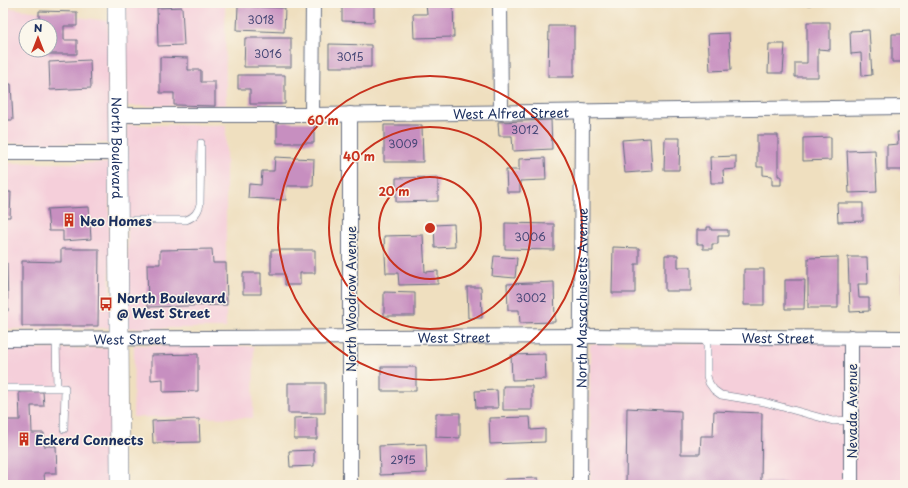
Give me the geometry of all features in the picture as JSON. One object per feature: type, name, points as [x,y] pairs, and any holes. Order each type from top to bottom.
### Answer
[{"type":"street","name":"North Boulevard","points":[[117,3],[120,485]]},
{"type":"street","points":[[312,115],[313,3]]},
{"type":"street","points":[[500,3],[501,113]]},
{"type":"street","name":"West Alfred Street","points":[[118,115],[312,115],[905,107]]},
{"type":"street","name":"North Massachusetts Avenue","points":[[580,485],[582,111]]},
{"type":"street","name":"North Woodrow Avenue","points":[[350,114],[350,485]]},
{"type":"street","points":[[3,153],[118,153]]},
{"type":"street","name":"West Street","points":[[3,339],[581,336],[905,338]]},
{"type":"street","name":"Nevada Avenue","points":[[851,337],[851,485]]},
{"type":"lane","points":[[118,220],[186,220],[192,218],[198,212],[200,204],[201,143]]},
{"type":"lane","points":[[707,336],[709,383],[714,390],[721,395],[764,402],[833,421],[851,420]]},
{"type":"lane","points":[[56,338],[57,388]]},
{"type":"lane","points":[[3,388],[65,388],[64,429]]},
{"type":"shaded area","points":[[126,3],[225,3],[226,105],[127,106]]},
{"type":"shaded area","points":[[3,7],[108,21],[109,143],[3,143]]},
{"type":"shaded area","points":[[127,125],[226,125],[226,328],[128,328]]},
{"type":"shaded area","points":[[3,163],[109,163],[110,328],[3,329]]},
{"type":"shaded area","points":[[905,341],[905,485],[590,485],[590,344]]},
{"type":"shaded area","points":[[134,345],[254,346],[253,418],[133,417]]},
{"type":"shaded area","points":[[110,348],[111,485],[3,485],[3,349]]},
{"type":"building","points":[[342,3],[374,3],[374,22],[342,21]]},
{"type":"building","points":[[426,3],[453,3],[454,37],[414,38],[413,14],[427,14]]},
{"type":"building","points":[[792,3],[811,3],[811,5],[792,5]]},
{"type":"building","points":[[238,6],[285,8],[284,32],[237,30]]},
{"type":"building","points":[[182,7],[184,45],[158,46],[157,8]]},
{"type":"building","points":[[39,11],[77,12],[77,26],[64,26],[64,40],[77,40],[77,54],[58,54],[58,18],[39,18]]},
{"type":"building","points":[[807,22],[830,22],[830,50],[818,49],[818,77],[795,77],[795,63],[807,63]]},
{"type":"building","points":[[549,26],[574,26],[574,77],[548,77]]},
{"type":"building","points":[[869,30],[872,75],[862,76],[861,53],[851,54],[850,31]]},
{"type":"building","points":[[729,33],[731,70],[710,71],[708,34]]},
{"type":"building","points":[[892,34],[905,34],[905,62],[892,62]]},
{"type":"building","points":[[245,38],[291,38],[291,67],[244,67]]},
{"type":"building","points":[[329,44],[371,45],[371,67],[329,67]]},
{"type":"building","points":[[769,44],[785,44],[783,73],[768,73]]},
{"type":"building","points":[[160,57],[188,58],[188,70],[201,70],[201,82],[215,82],[215,106],[174,105],[174,93],[160,93]]},
{"type":"building","points":[[90,60],[91,88],[50,90],[49,62]]},
{"type":"building","points":[[238,75],[285,75],[285,104],[250,104],[250,89],[238,89]]},
{"type":"building","points":[[3,84],[11,84],[13,120],[3,120]]},
{"type":"building","points":[[551,120],[552,149],[513,151],[512,136],[499,136],[498,122]]},
{"type":"building","points":[[277,122],[314,122],[314,143],[277,143]]},
{"type":"building","points":[[384,125],[422,125],[423,162],[384,162]]},
{"type":"building","points":[[897,132],[905,132],[905,170],[887,170],[887,145],[898,144]]},
{"type":"building","points":[[757,135],[778,135],[778,176],[781,176],[781,185],[772,185],[772,176],[763,175],[763,167],[757,167]]},
{"type":"building","points":[[831,137],[831,160],[803,161],[803,138]]},
{"type":"building","points":[[650,138],[652,171],[625,173],[622,140]]},
{"type":"building","points":[[665,138],[680,138],[679,170],[664,170]]},
{"type":"building","points":[[875,150],[877,192],[849,193],[847,151]]},
{"type":"building","points":[[736,156],[736,169],[723,170],[724,183],[711,183],[710,157]]},
{"type":"building","points":[[275,157],[314,159],[313,186],[287,186],[286,200],[248,198],[249,184],[261,185],[262,171],[274,171]]},
{"type":"building","points":[[545,158],[546,180],[520,181],[520,192],[507,192],[506,170],[519,170],[519,159]]},
{"type":"building","points":[[438,177],[438,201],[396,202],[396,178]]},
{"type":"building","points":[[3,192],[11,192],[10,217],[3,217]]},
{"type":"building","points":[[837,203],[863,203],[863,221],[838,222]]},
{"type":"building","name":"Neo Homes","points":[[89,207],[91,239],[63,241],[63,231],[49,231],[47,209]]},
{"type":"building","points":[[505,223],[554,224],[554,250],[505,249]]},
{"type":"building","points":[[454,224],[455,247],[435,248],[434,225]]},
{"type":"building","points":[[707,227],[711,227],[711,230],[728,230],[728,236],[718,236],[718,244],[712,244],[712,249],[703,249],[703,244],[697,244],[697,230],[707,230]]},
{"type":"building","points":[[423,235],[425,272],[438,271],[438,284],[399,285],[398,273],[386,273],[384,236]]},
{"type":"building","points":[[613,247],[639,248],[639,264],[635,264],[635,293],[612,293]]},
{"type":"building","points":[[61,249],[99,249],[98,326],[22,326],[22,261],[61,262]]},
{"type":"building","points":[[212,249],[213,263],[226,263],[227,305],[148,307],[147,264],[160,264],[160,250]]},
{"type":"building","points":[[271,250],[315,250],[315,273],[300,273],[300,285],[285,285],[285,274],[271,274]]},
{"type":"building","points":[[665,255],[678,255],[678,267],[691,267],[691,291],[665,291]]},
{"type":"building","points":[[494,256],[517,258],[515,278],[492,276]]},
{"type":"building","points":[[838,257],[838,308],[808,308],[808,258]]},
{"type":"building","points":[[848,257],[867,257],[868,284],[858,284],[859,298],[869,298],[869,311],[850,312]]},
{"type":"building","points":[[3,263],[7,263],[8,311],[3,311]]},
{"type":"building","points":[[902,265],[905,265],[905,303],[903,303]]},
{"type":"building","points":[[744,269],[764,269],[764,305],[744,305]]},
{"type":"building","points":[[243,273],[261,273],[261,294],[243,294]]},
{"type":"building","points":[[785,280],[805,280],[804,309],[785,309]]},
{"type":"building","points":[[554,282],[555,322],[520,323],[519,310],[508,310],[507,284]]},
{"type":"building","points":[[467,287],[481,287],[482,318],[468,318]]},
{"type":"building","points":[[384,292],[415,293],[415,316],[384,316]]},
{"type":"building","points":[[198,354],[198,391],[163,392],[163,379],[151,380],[151,355]]},
{"type":"building","points":[[545,354],[546,379],[512,380],[511,355]]},
{"type":"building","points":[[381,367],[416,367],[416,391],[381,391]]},
{"type":"building","points":[[288,383],[325,383],[325,413],[288,413]]},
{"type":"building","points":[[503,386],[532,386],[532,410],[503,410]]},
{"type":"building","points":[[497,390],[498,408],[476,408],[475,391]]},
{"type":"building","name":"Eckerd Connects","points":[[19,392],[43,392],[44,406],[31,406],[32,433],[44,433],[44,446],[56,446],[57,473],[44,473],[45,485],[3,485],[3,420],[20,420]]},
{"type":"building","points":[[627,408],[681,411],[681,454],[700,454],[701,436],[713,436],[714,411],[762,413],[761,482],[826,483],[826,485],[626,485]]},
{"type":"building","points":[[436,413],[460,413],[460,438],[436,437]]},
{"type":"building","points":[[317,417],[317,439],[294,439],[294,418]]},
{"type":"building","points":[[530,417],[531,430],[545,429],[545,442],[490,444],[489,418]]},
{"type":"building","points":[[199,419],[200,442],[153,443],[152,421]]},
{"type":"building","points":[[426,444],[427,473],[380,475],[379,446]]},
{"type":"building","points":[[314,450],[314,466],[290,467],[289,451]]},
{"type":"building","points":[[538,478],[538,485],[505,485],[505,479]]},
{"type":"building","points":[[886,482],[905,483],[905,485],[886,485]]},
{"type":"place","name":"Neo Homes","points":[[69,220]]},
{"type":"place","name":"North Boulevard @ West Street","points":[[106,304]]},
{"type":"place","name":"Eckerd Connects","points":[[24,439]]}]
